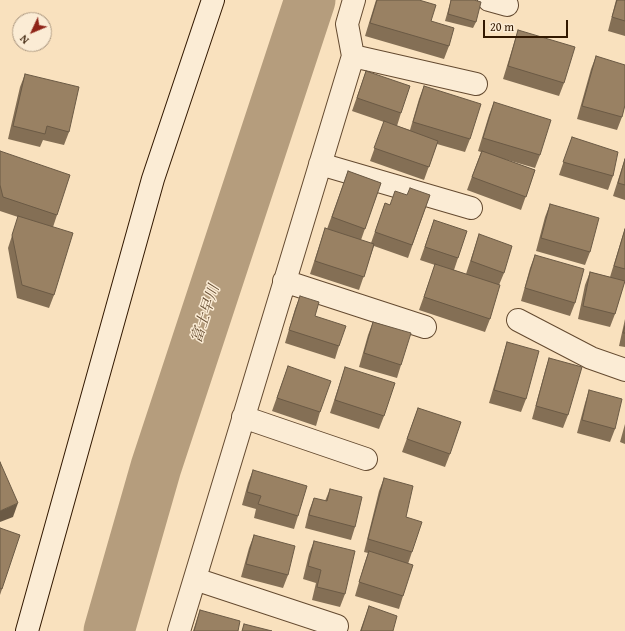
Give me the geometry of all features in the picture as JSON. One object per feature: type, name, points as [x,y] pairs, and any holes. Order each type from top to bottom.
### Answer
[{"type":"street","points":[[27,631],[153,179],[213,0]]},
{"type":"street","points":[[179,631],[353,56],[347,24],[354,0]]},
{"type":"street","points":[[353,56],[476,84]]},
{"type":"street","points":[[320,164],[471,208]]},
{"type":"street","points":[[284,281],[425,327]]},
{"type":"street","points":[[518,320],[590,358],[625,370]]},
{"type":"street","points":[[243,417],[366,459]]},
{"type":"street","points":[[194,579],[337,626]]},
{"type":"building","points":[[377,0],[419,0],[436,5],[431,21],[454,28],[449,46],[370,23]]},
{"type":"building","points":[[451,0],[474,0],[481,2],[476,22],[448,14]]},
{"type":"building","points":[[617,0],[625,0],[625,21],[612,17]]},
{"type":"building","points":[[518,30],[575,47],[564,83],[508,66]]},
{"type":"building","points":[[596,56],[625,65],[625,105],[622,117],[582,106]]},
{"type":"building","points":[[366,71],[410,86],[401,113],[357,98]]},
{"type":"building","points":[[25,74],[79,87],[69,132],[47,126],[45,134],[13,126]]},
{"type":"building","points":[[424,86],[481,104],[470,139],[413,122]]},
{"type":"building","points":[[494,102],[551,120],[540,155],[483,138]]},
{"type":"building","points":[[384,121],[438,141],[429,167],[374,148]]},
{"type":"building","points":[[572,137],[618,152],[613,176],[563,162]]},
{"type":"building","points":[[0,151],[70,175],[57,215],[3,197],[0,185]]},
{"type":"building","points":[[482,151],[535,170],[526,197],[472,177]]},
{"type":"building","points":[[625,159],[625,185],[618,183]]},
{"type":"building","points":[[348,171],[381,183],[365,229],[332,217]]},
{"type":"building","points":[[410,188],[430,195],[412,245],[375,232],[385,203],[390,205],[395,191],[407,195]]},
{"type":"building","points":[[550,204],[599,218],[590,252],[541,238]]},
{"type":"building","points":[[18,216],[73,233],[54,295],[22,285],[12,235]]},
{"type":"building","points":[[434,220],[467,231],[458,258],[425,247]]},
{"type":"building","points":[[325,228],[374,244],[364,277],[315,261]]},
{"type":"building","points":[[625,229],[625,269],[614,266]]},
{"type":"building","points":[[479,234],[512,246],[504,273],[471,261]]},
{"type":"building","points":[[535,255],[584,269],[575,303],[525,288]]},
{"type":"building","points":[[435,264],[500,285],[490,319],[424,297]]},
{"type":"building","points":[[590,272],[625,281],[615,314],[583,306]]},
{"type":"building","points":[[300,296],[319,302],[315,316],[346,326],[339,346],[289,330]]},
{"type":"building","points":[[373,322],[411,333],[401,365],[364,353]]},
{"type":"building","points":[[507,342],[539,351],[526,399],[494,390]]},
{"type":"building","points":[[549,358],[582,367],[568,415],[536,406]]},
{"type":"building","points":[[288,366],[331,381],[320,412],[277,398]]},
{"type":"building","points":[[345,367],[395,383],[384,416],[335,400]]},
{"type":"building","points":[[589,390],[622,399],[615,429],[582,420]]},
{"type":"building","points":[[418,408],[461,422],[450,454],[407,439]]},
{"type":"building","points":[[0,462],[18,503],[0,511]]},
{"type":"building","points":[[253,470],[307,486],[298,516],[258,504],[261,496],[247,492]]},
{"type":"building","points":[[384,478],[413,486],[406,517],[422,522],[412,552],[368,539]]},
{"type":"building","points":[[330,489],[362,497],[355,527],[309,515],[314,498],[327,501]]},
{"type":"building","points":[[0,528],[20,535],[2,589],[0,588]]},
{"type":"building","points":[[254,535],[295,546],[288,575],[246,564]]},
{"type":"building","points":[[314,541],[355,551],[345,594],[317,587],[321,570],[308,566]]},
{"type":"building","points":[[369,551],[413,565],[403,596],[359,582]]},
{"type":"building","points":[[369,606],[397,616],[393,631],[361,631]]},
{"type":"building","points":[[200,610],[240,621],[238,631],[194,631]]},
{"type":"building","points":[[244,624],[272,631],[242,631]]},
{"type":"waterway","name":"富士早川","points":[[109,631],[156,467],[310,0]]}]
